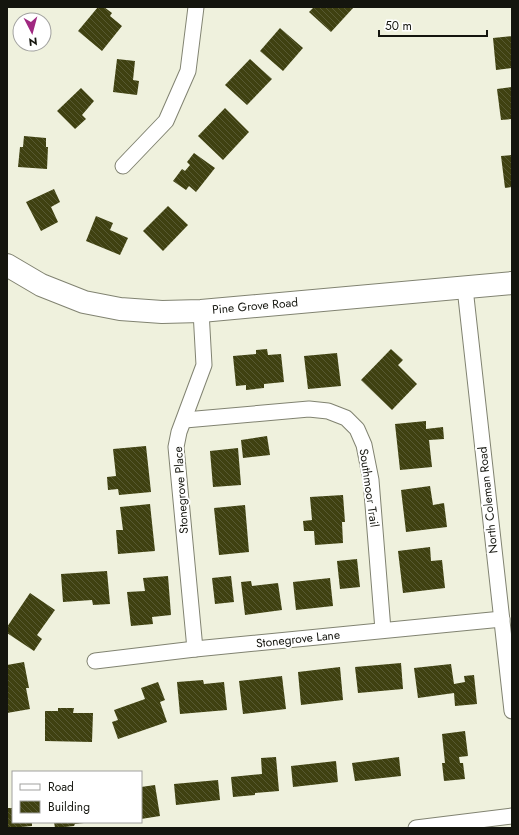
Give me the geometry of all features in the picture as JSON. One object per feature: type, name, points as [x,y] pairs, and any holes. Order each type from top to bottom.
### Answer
[{"type":"main road","name":"Pine Grove Road","points":[[7,265],[40,285],[84,302],[120,309],[162,312],[201,311],[512,283]]},
{"type":"street","points":[[124,166],[166,121],[188,71],[196,7]]},
{"type":"street","name":"North Coleman Road","points":[[465,288],[512,712]]},
{"type":"street","name":"Stonegrove Place","points":[[195,649],[176,447],[179,432],[185,420],[204,365],[201,311]]},
{"type":"street","name":"Southmoor Trail","points":[[185,420],[309,410],[328,411],[346,418],[357,429],[364,445],[371,480],[384,630]]},
{"type":"street","name":"Stonegrove Lane","points":[[95,661],[195,649],[502,619]]},
{"type":"street","points":[[416,828],[512,816]]},
{"type":"building","points":[[98,7],[104,7],[112,13],[110,16],[122,26],[102,51],[78,31]]},
{"type":"building","points":[[314,7],[354,7],[331,32],[309,12]]},
{"type":"building","points":[[280,28],[303,48],[283,71],[260,51]]},
{"type":"building","points":[[512,36],[512,68],[496,70],[493,38]]},
{"type":"building","points":[[117,59],[135,61],[133,80],[139,81],[137,95],[113,92]]},
{"type":"building","points":[[250,59],[272,79],[247,105],[225,85]]},
{"type":"building","points":[[512,87],[512,119],[501,120],[497,89]]},
{"type":"building","points":[[81,88],[94,101],[82,115],[86,119],[75,129],[57,111]]},
{"type":"building","points":[[225,108],[249,132],[223,160],[198,136]]},
{"type":"building","points":[[24,136],[46,138],[46,147],[48,147],[47,169],[18,167],[20,147],[23,147]]},
{"type":"building","points":[[194,153],[215,168],[196,192],[189,186],[186,190],[173,181],[182,169],[185,171],[190,165],[187,162]]},
{"type":"building","points":[[512,155],[512,187],[505,188],[501,156]]},
{"type":"building","points":[[54,189],[60,202],[51,207],[58,222],[41,231],[26,202]]},
{"type":"building","points":[[168,206],[188,225],[163,251],[143,231]]},
{"type":"building","points":[[96,216],[113,223],[110,230],[128,238],[120,255],[86,241]]},
{"type":"building","points":[[267,349],[268,355],[281,354],[284,382],[264,384],[264,388],[246,390],[246,385],[236,386],[233,356],[256,354],[256,350]]},
{"type":"building","points":[[391,349],[403,360],[398,365],[417,384],[392,410],[361,380]]},
{"type":"building","points":[[337,353],[341,386],[308,389],[304,356]]},
{"type":"building","points":[[426,421],[426,429],[443,427],[444,439],[429,440],[432,467],[400,470],[395,424]]},
{"type":"building","points":[[267,436],[270,455],[243,458],[241,440]]},
{"type":"building","points":[[146,446],[151,492],[119,495],[118,489],[108,490],[107,477],[116,476],[113,449]]},
{"type":"building","points":[[238,448],[241,485],[213,487],[210,451]]},
{"type":"building","points":[[430,486],[433,505],[444,503],[447,527],[406,532],[401,490]]},
{"type":"building","points":[[343,495],[345,522],[342,522],[343,543],[315,545],[314,531],[304,531],[303,521],[312,520],[310,497]]},
{"type":"building","points":[[150,504],[155,551],[118,554],[116,530],[123,530],[120,507]]},
{"type":"building","points":[[245,505],[249,552],[219,555],[214,508]]},
{"type":"building","points":[[430,547],[431,561],[442,560],[445,588],[403,593],[398,551]]},
{"type":"building","points":[[357,559],[360,587],[340,589],[337,561]]},
{"type":"building","points":[[107,571],[110,604],[93,605],[92,600],[63,602],[61,574]]},
{"type":"building","points":[[168,576],[171,615],[152,617],[153,624],[131,626],[127,592],[145,591],[143,578]]},
{"type":"building","points":[[231,576],[234,602],[215,604],[212,578]]},
{"type":"building","points":[[330,578],[333,606],[296,610],[293,582]]},
{"type":"building","points":[[251,581],[252,586],[278,583],[282,610],[245,615],[241,582]]},
{"type":"building","points":[[30,593],[55,610],[37,635],[42,639],[34,651],[7,633],[7,627]]},
{"type":"building","points":[[24,662],[29,688],[26,688],[30,709],[7,713],[7,665]]},
{"type":"building","points":[[401,663],[403,689],[358,693],[355,667]]},
{"type":"building","points":[[451,664],[454,684],[465,682],[464,676],[474,675],[477,704],[455,706],[454,693],[418,698],[414,668]]},
{"type":"building","points":[[340,667],[343,700],[301,705],[298,672]]},
{"type":"building","points":[[282,676],[286,709],[243,714],[239,681]]},
{"type":"building","points":[[203,680],[204,684],[224,682],[227,710],[180,714],[177,682]]},
{"type":"building","points":[[158,682],[165,700],[160,702],[167,722],[118,739],[112,722],[118,720],[114,710],[145,699],[141,688]]},
{"type":"building","points":[[58,708],[74,708],[73,713],[93,713],[92,742],[45,741],[45,711],[58,711]]},
{"type":"building","points":[[465,731],[468,756],[459,757],[460,763],[463,763],[465,779],[444,781],[442,763],[445,763],[442,734]]},
{"type":"building","points":[[276,757],[279,791],[233,797],[231,777],[262,774],[261,758]]},
{"type":"building","points":[[399,757],[401,776],[355,781],[352,763]]},
{"type":"building","points":[[336,761],[338,782],[293,787],[291,766]]},
{"type":"building","points":[[218,780],[220,800],[176,805],[174,784]]},
{"type":"building","points":[[155,785],[160,816],[142,819],[142,787]]},
{"type":"building","points":[[7,808],[12,808],[12,823],[32,823],[32,826],[7,828]]},
{"type":"building","points":[[54,823],[84,823],[75,824],[74,826],[55,828]]}]
